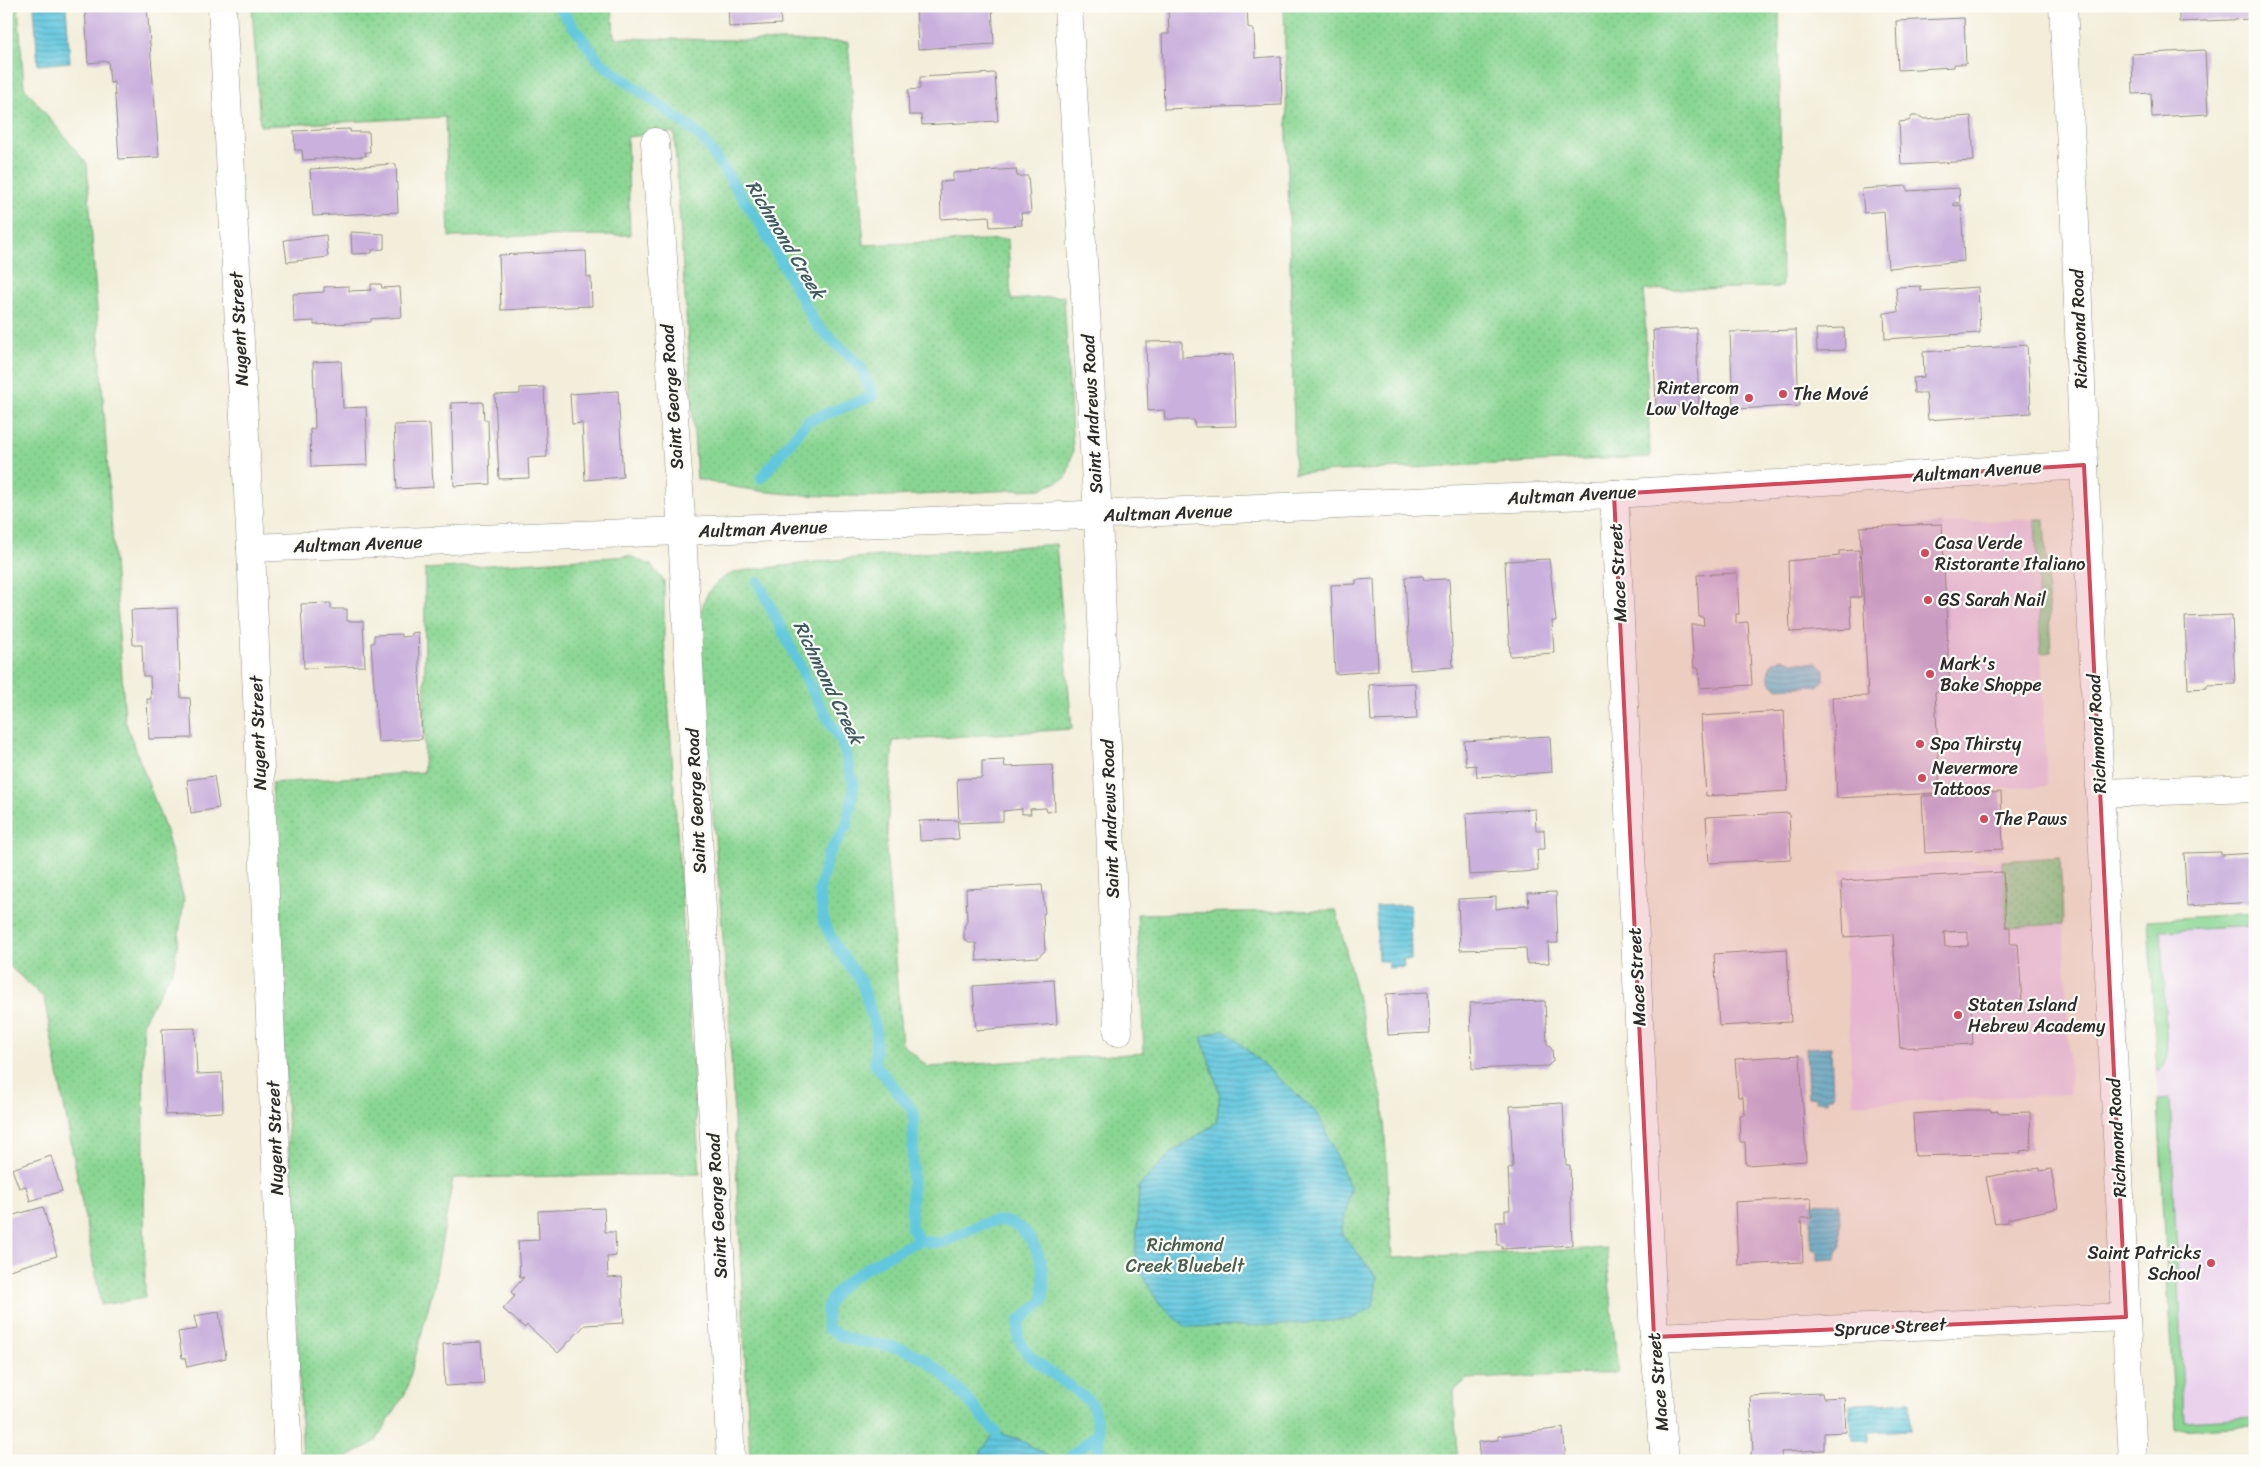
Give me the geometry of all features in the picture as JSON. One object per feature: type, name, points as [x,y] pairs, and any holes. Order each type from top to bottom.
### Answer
[{"type":"street","name":"Nugent Street","points":[[222,6],[251,548],[288,1461]]},
{"type":"street","name":"Saint Andrews Road","points":[[1068,6],[1098,516],[1118,1032]]},
{"type":"street","name":"Richmond Road","points":[[2063,6],[2074,197],[2084,465],[2133,1461]]},
{"type":"street","name":"Saint George Road","points":[[655,142],[682,532],[731,1461]]},
{"type":"street","name":"Aultman Avenue","points":[[251,548],[1098,516],[1614,494],[2084,465]]},
{"type":"street","name":"Mace Street","points":[[1614,494],[1654,1337],[1665,1461]]},
{"type":"street","points":[[2100,793],[2255,788]]},
{"type":"street","name":"Spruce Street","points":[[1654,1337],[2126,1317]]},
{"type":"highlighted area","points":[[2084,465],[2126,1317],[1654,1337],[1614,494]]},
{"type":"shaded area","points":[[2035,519],[2047,786],[1837,798],[1832,697],[1868,695],[1860,527]]},
{"type":"shaded area","name":"Staten Island Hebrew Academy","points":[[2060,857],[2071,1094],[1853,1104],[1841,870]]},
{"type":"shaded area","name":"Saint Patricks School","points":[[2255,913],[2255,1426],[2175,1430],[2148,920]]},
{"type":"green space","points":[[6,6],[18,6],[24,87],[87,164],[125,721],[166,831],[184,900],[174,967],[143,1022],[145,1298],[101,1305],[44,998],[6,963]]},
{"type":"green space","points":[[252,6],[612,6],[614,38],[848,42],[864,245],[1008,239],[1011,300],[1064,296],[1073,451],[1066,478],[1041,489],[868,496],[782,493],[739,488],[697,479],[674,132],[627,137],[630,235],[449,237],[445,117],[260,126]]},
{"type":"green space","points":[[1284,6],[1779,6],[1782,287],[1644,290],[1650,457],[1295,473]]},
{"type":"green space","points":[[2035,519],[2044,519],[2051,652],[2041,653]]},
{"type":"green space","name":"Richmond Creek Bluebelt","points":[[1056,544],[1072,729],[893,741],[886,850],[902,1044],[928,1067],[1144,1053],[1137,914],[1336,910],[1383,1101],[1392,1258],[1606,1248],[1618,1373],[1467,1379],[1454,1391],[1457,1461],[750,1461],[729,1012],[699,642],[704,601],[713,586],[720,580],[734,573],[750,570],[885,556]]},
{"type":"green space","points":[[629,556],[651,565],[664,581],[664,638],[700,1174],[453,1178],[434,1286],[406,1392],[376,1441],[341,1461],[303,1461],[272,783],[424,772],[425,569]]},
{"type":"green space","points":[[2060,857],[2063,924],[2006,927],[2002,861]]},
{"type":"green space","points":[[2255,913],[2255,926],[2161,931],[2167,1056],[2165,1065],[2157,1071],[2148,920]]},
{"type":"green space","points":[[2170,1099],[2184,1421],[2255,1417],[2255,1426],[2175,1430],[2158,1100]]},
{"type":"water","points":[[34,6],[66,6],[70,62],[38,65]]},
{"type":"water","points":[[1782,658],[1793,662],[1817,663],[1824,670],[1824,679],[1818,686],[1777,688],[1769,680],[1769,670],[1772,663]]},
{"type":"water","points":[[1410,905],[1411,960],[1403,960],[1404,967],[1388,968],[1387,961],[1378,961],[1376,906]]},
{"type":"water","points":[[1224,1029],[1318,1114],[1351,1189],[1341,1233],[1377,1277],[1373,1307],[1352,1319],[1284,1325],[1186,1327],[1159,1304],[1135,1263],[1139,1186],[1171,1153],[1216,1123],[1220,1094],[1201,1037]]},
{"type":"water","points":[[1831,1047],[1833,1097],[1827,1097],[1827,1101],[1815,1101],[1815,1097],[1808,1098],[1806,1048]]},
{"type":"water","points":[[1839,1203],[1841,1247],[1837,1252],[1836,1259],[1818,1260],[1818,1253],[1811,1248],[1810,1204]]},
{"type":"water","points":[[1910,1402],[1911,1430],[1868,1432],[1868,1440],[1852,1440],[1850,1404]]},
{"type":"water","points":[[996,1432],[1019,1439],[1056,1461],[979,1461],[981,1451]]},
{"type":"building","points":[[85,6],[147,6],[159,157],[119,159],[114,82],[110,83],[108,61],[88,63]]},
{"type":"building","points":[[728,6],[780,6],[781,24],[729,27]]},
{"type":"building","points":[[916,6],[992,6],[994,44],[918,49]]},
{"type":"building","points":[[1168,6],[1247,6],[1248,27],[1254,30],[1255,58],[1281,56],[1282,105],[1164,109],[1162,34],[1169,34]]},
{"type":"building","points":[[2179,6],[2252,6],[2253,19],[2179,22]]},
{"type":"building","points":[[1964,18],[1966,64],[1954,64],[1954,67],[1898,70],[1896,21]]},
{"type":"building","points":[[2205,50],[2208,114],[2152,117],[2151,93],[2133,94],[2132,54]]},
{"type":"building","points":[[995,73],[998,121],[922,125],[921,115],[909,115],[908,90],[920,89],[920,77]]},
{"type":"building","points":[[1912,116],[1919,116],[1924,119],[1971,116],[1974,161],[1901,165],[1899,122],[1909,121]]},
{"type":"building","points":[[350,129],[350,132],[369,132],[370,152],[365,152],[366,156],[303,160],[302,150],[295,150],[294,131]]},
{"type":"building","points":[[396,164],[398,212],[313,216],[310,169]]},
{"type":"building","points":[[1016,169],[1017,176],[1028,176],[1031,213],[1021,213],[1022,225],[990,227],[989,216],[941,219],[940,182],[953,181],[953,173]]},
{"type":"building","points":[[1907,186],[1907,191],[1959,188],[1960,203],[1954,203],[1954,206],[1961,205],[1964,261],[1888,268],[1884,211],[1864,213],[1862,189]]},
{"type":"building","points":[[351,232],[384,234],[384,249],[372,250],[372,253],[352,254]]},
{"type":"building","points":[[326,235],[328,257],[287,262],[284,240]]},
{"type":"building","points":[[586,251],[587,277],[591,277],[592,306],[501,310],[499,255]]},
{"type":"building","points":[[371,284],[381,284],[382,288],[400,287],[402,317],[371,319],[371,322],[314,325],[314,321],[294,322],[293,294],[324,292],[324,287],[349,286],[349,291],[371,290]]},
{"type":"building","points":[[1921,286],[1921,291],[1978,287],[1980,333],[1885,339],[1884,313],[1898,312],[1896,287]]},
{"type":"building","points":[[1696,328],[1699,405],[1656,407],[1653,330]]},
{"type":"building","points":[[1844,328],[1845,350],[1817,351],[1816,329]]},
{"type":"building","points":[[1796,330],[1799,406],[1733,409],[1730,332]]},
{"type":"building","points":[[1182,341],[1182,357],[1233,355],[1236,426],[1195,427],[1194,420],[1165,420],[1164,410],[1148,411],[1146,342]]},
{"type":"building","points":[[2027,345],[2031,413],[1928,420],[1926,393],[1914,393],[1913,378],[1924,377],[1923,352]]},
{"type":"building","points":[[341,361],[343,408],[366,407],[368,465],[311,467],[310,429],[315,428],[313,362]]},
{"type":"building","points":[[544,387],[547,457],[528,458],[529,478],[499,479],[495,395],[520,394],[520,388]]},
{"type":"building","points":[[618,391],[623,477],[585,480],[582,423],[572,424],[570,394]]},
{"type":"building","points":[[483,402],[484,420],[488,420],[490,484],[454,486],[451,403]]},
{"type":"building","points":[[430,424],[433,487],[397,489],[394,425]]},
{"type":"building","points":[[1942,524],[1950,692],[1935,692],[1940,793],[1837,798],[1832,697],[1868,696],[1860,527]]},
{"type":"building","points":[[1859,550],[1861,597],[1850,597],[1852,629],[1790,632],[1788,561],[1839,556],[1839,551]]},
{"type":"building","points":[[1549,559],[1556,621],[1552,621],[1554,653],[1510,656],[1505,561]]},
{"type":"building","points":[[1737,573],[1739,614],[1736,614],[1736,623],[1748,622],[1752,685],[1700,688],[1699,668],[1694,668],[1691,625],[1704,625],[1703,617],[1699,617],[1697,575]]},
{"type":"building","points":[[1423,576],[1424,580],[1449,579],[1453,667],[1410,670],[1405,577]]},
{"type":"building","points":[[1374,579],[1378,671],[1335,674],[1331,585],[1356,584],[1356,580]]},
{"type":"building","points":[[331,603],[331,609],[347,609],[347,621],[363,621],[365,666],[304,668],[301,604]]},
{"type":"building","points":[[177,608],[181,698],[190,698],[192,738],[149,739],[147,699],[151,699],[150,676],[143,676],[142,645],[133,645],[131,610]]},
{"type":"building","points":[[2232,615],[2235,684],[2207,685],[2207,688],[2188,689],[2185,617]]},
{"type":"building","points":[[418,632],[422,739],[378,742],[371,643],[374,643],[374,635],[401,634],[401,637],[411,636],[411,633]]},
{"type":"building","points":[[1415,683],[1417,719],[1371,721],[1369,685]]},
{"type":"building","points":[[1784,711],[1788,791],[1706,796],[1701,716]]},
{"type":"building","points":[[1550,736],[1552,772],[1477,777],[1476,765],[1466,766],[1464,741]]},
{"type":"building","points":[[1004,760],[1005,767],[1053,765],[1055,811],[1047,812],[1046,808],[1030,809],[1031,814],[1022,814],[1022,809],[1003,811],[1003,821],[959,823],[957,779],[982,778],[982,761]]},
{"type":"building","points":[[214,776],[219,808],[191,813],[187,780]]},
{"type":"building","points":[[2001,792],[2003,849],[1925,853],[1922,796]]},
{"type":"building","points":[[1535,809],[1536,830],[1544,830],[1545,849],[1537,849],[1538,871],[1469,875],[1466,813]]},
{"type":"building","points":[[1789,813],[1791,859],[1709,863],[1706,817]]},
{"type":"building","points":[[957,820],[959,839],[920,841],[919,821]]},
{"type":"building","points":[[2221,852],[2221,855],[2255,853],[2255,902],[2187,906],[2184,853]]},
{"type":"building","points":[[2003,872],[2006,927],[2010,927],[2010,944],[2018,944],[2022,1002],[1971,1005],[1973,1044],[1900,1048],[1893,934],[1844,937],[1841,881]],"holes":[[[1968,931],[1968,946],[1945,947],[1944,932]]]},
{"type":"building","points":[[1042,885],[1045,913],[1043,914],[1045,951],[1038,957],[977,961],[976,943],[969,943],[964,939],[964,927],[967,921],[966,889]]},
{"type":"building","points":[[1556,892],[1558,943],[1548,943],[1549,963],[1527,964],[1526,948],[1460,950],[1458,899],[1496,897],[1496,909],[1525,905],[1529,907],[1528,893]]},
{"type":"building","points":[[1787,949],[1791,1022],[1719,1026],[1714,954]]},
{"type":"building","points":[[1054,980],[1057,1024],[976,1030],[973,986]]},
{"type":"building","points":[[1428,992],[1430,1033],[1388,1035],[1386,994]]},
{"type":"building","points":[[1545,1001],[1547,1044],[1552,1049],[1553,1061],[1548,1066],[1472,1069],[1470,1003]]},
{"type":"building","points":[[195,1028],[197,1074],[222,1073],[223,1112],[166,1115],[162,1029]]},
{"type":"building","points":[[1800,1055],[1806,1161],[1746,1165],[1745,1142],[1740,1142],[1739,1115],[1744,1115],[1743,1097],[1738,1097],[1735,1059]]},
{"type":"building","points":[[1563,1103],[1566,1165],[1570,1165],[1572,1245],[1502,1249],[1502,1245],[1497,1245],[1496,1222],[1505,1222],[1505,1210],[1510,1210],[1508,1168],[1513,1167],[1510,1106]]},
{"type":"building","points":[[1991,1110],[1991,1112],[1998,1111],[1998,1113],[2030,1112],[2031,1150],[2020,1151],[2021,1153],[1915,1156],[1913,1114]]},
{"type":"building","points":[[51,1156],[62,1191],[30,1201],[26,1186],[19,1188],[12,1169]]},
{"type":"building","points":[[2040,1168],[2040,1171],[2051,1169],[2058,1208],[2008,1219],[2008,1222],[1995,1224],[1986,1177]]},
{"type":"building","points":[[1811,1198],[1812,1218],[1801,1218],[1803,1262],[1738,1265],[1735,1202]]},
{"type":"building","points":[[43,1207],[57,1256],[6,1271],[6,1217]]},
{"type":"building","points":[[604,1208],[605,1232],[615,1232],[616,1256],[607,1257],[608,1278],[622,1277],[624,1323],[585,1325],[558,1353],[527,1325],[525,1328],[503,1309],[515,1296],[511,1292],[524,1277],[520,1278],[518,1241],[539,1240],[538,1211]]},
{"type":"building","points":[[219,1312],[226,1358],[187,1367],[185,1358],[182,1358],[178,1332],[197,1329],[194,1316]]},
{"type":"building","points":[[481,1342],[484,1384],[445,1386],[443,1344]]},
{"type":"building","points":[[1822,1393],[1823,1398],[1844,1397],[1846,1432],[1824,1433],[1824,1450],[1781,1452],[1782,1461],[1751,1461],[1751,1452],[1753,1451],[1750,1396]]},
{"type":"building","points":[[1563,1428],[1566,1461],[1480,1461],[1478,1442],[1498,1440],[1498,1436]]},
{"type":"waterway","name":"Richmond Creek","points":[[558,6],[600,62],[692,129],[705,142],[761,225],[816,325],[860,366],[873,396],[807,421],[761,478]]},
{"type":"waterway","name":"Richmond Creek","points":[[758,582],[816,698],[843,745],[854,786],[847,825],[828,855],[819,891],[824,923],[838,950],[861,981],[876,1029],[875,1064],[914,1112],[911,1227],[919,1240],[939,1243],[987,1223],[1009,1222],[1020,1228],[1030,1239],[1041,1261],[1044,1285],[1043,1301],[1019,1321],[1018,1338],[1028,1355],[1092,1403],[1099,1432],[1098,1461]]},
{"type":"waterway","points":[[919,1240],[866,1268],[841,1287],[832,1298],[827,1309],[827,1328],[848,1338],[898,1348],[921,1358],[945,1376],[996,1432]]},
{"type":"waterway","points":[[1066,1461],[1099,1432]]},
{"type":"place","name":"The Mové","points":[[1783,394]]},
{"type":"place","name":"Rintercom Low Voltage","points":[[1749,398]]},
{"type":"place","name":"Casa Verde Ristorante Italiano","points":[[1925,553]]},
{"type":"place","name":"GS Sarah Nail","points":[[1928,600]]},
{"type":"place","name":"Mark's Bake Shoppe","points":[[1930,674]]},
{"type":"place","name":"Spa Thirsty","points":[[1920,744]]},
{"type":"place","name":"Nevermore Tattoos","points":[[1922,778]]},
{"type":"place","name":"The Paws","points":[[1984,819]]},
{"type":"place","name":"Staten Island Hebrew Academy","points":[[1958,1015]]},
{"type":"place","name":"Saint Patricks School","points":[[2211,1263]]}]
